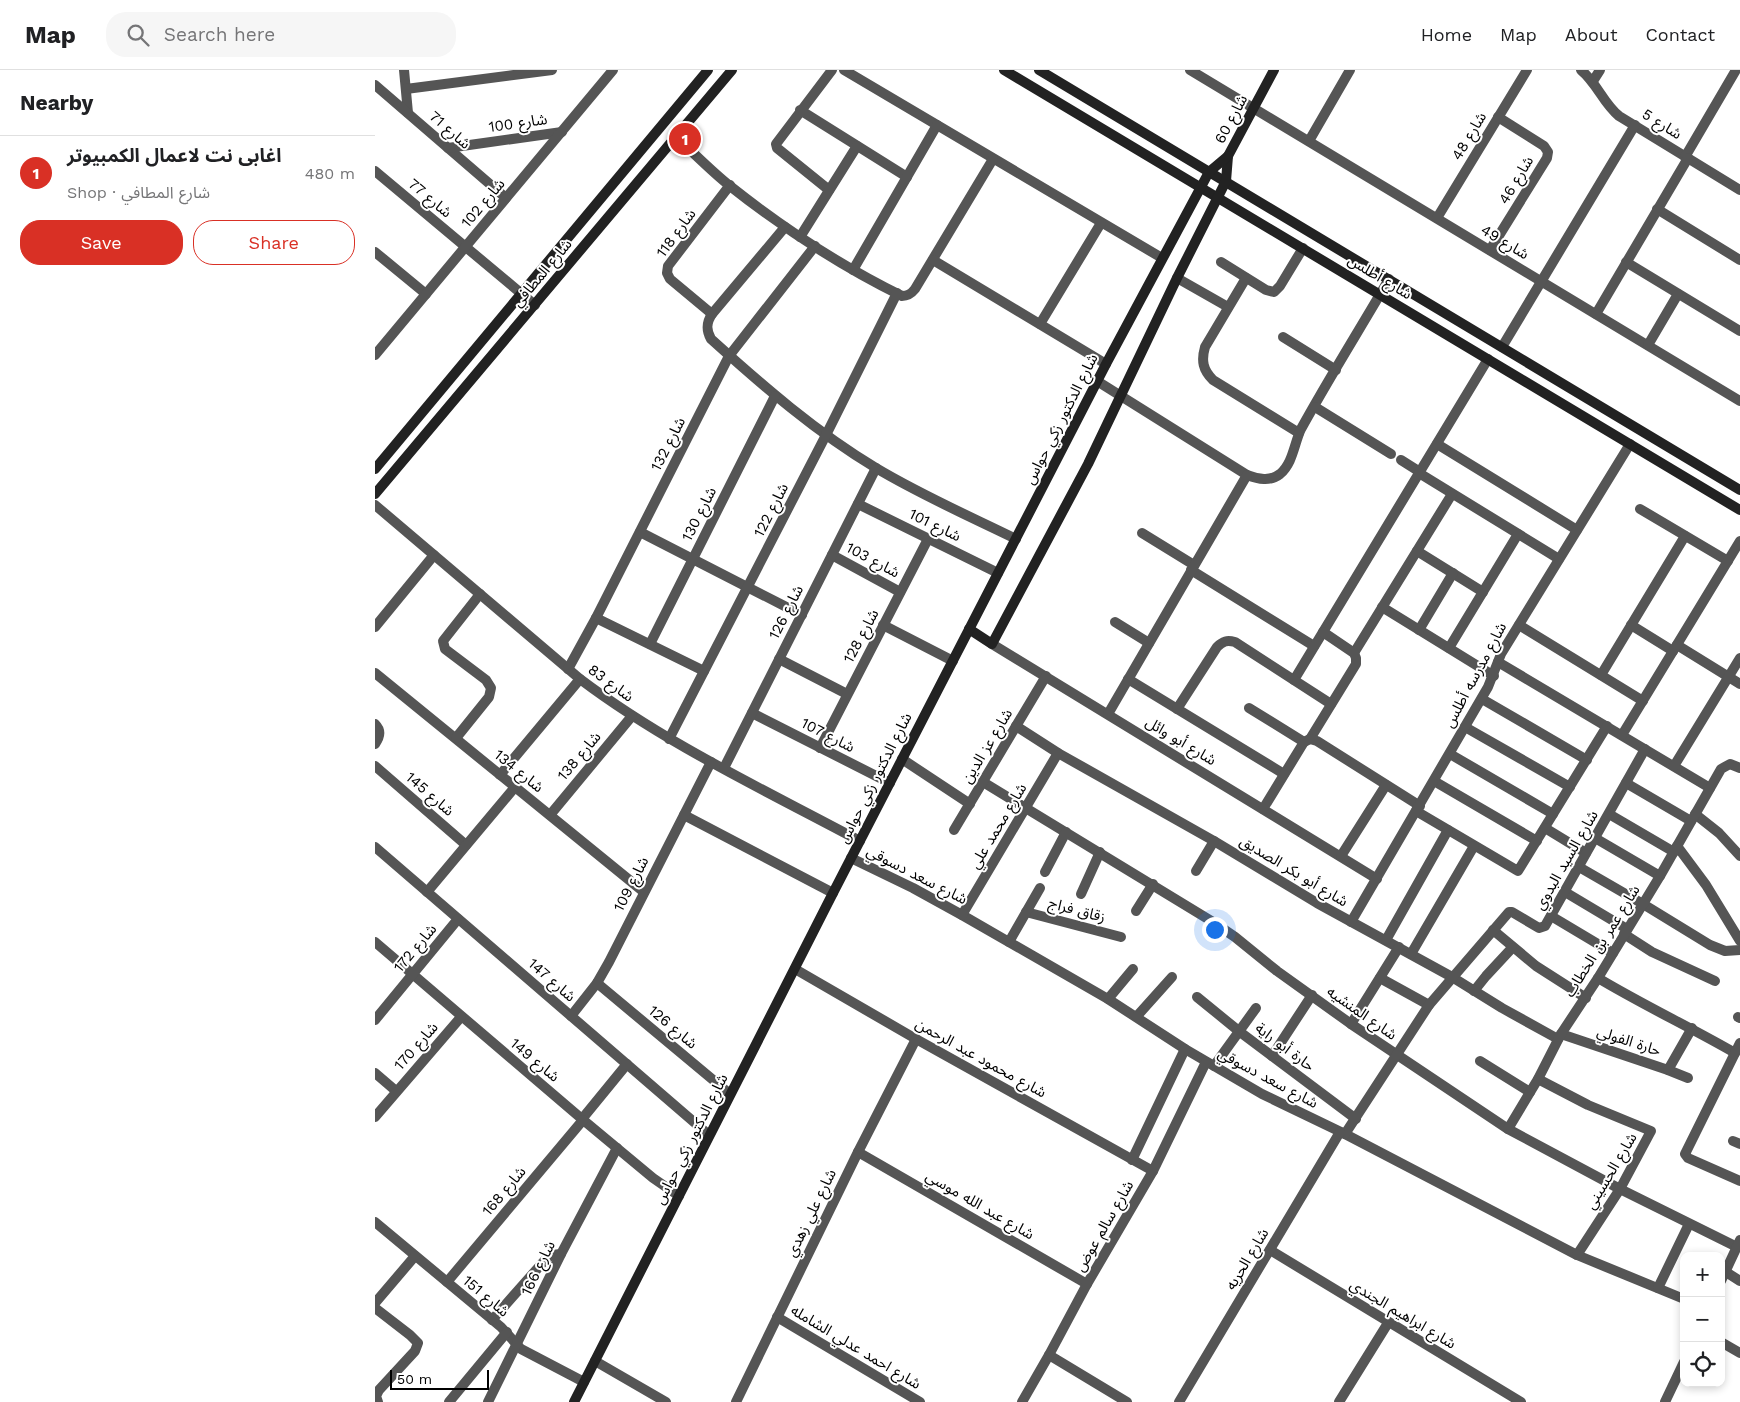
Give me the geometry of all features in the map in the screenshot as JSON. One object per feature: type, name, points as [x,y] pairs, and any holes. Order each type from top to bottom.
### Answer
[{"type":"street","points":[[404,70],[408,113]]},
{"type":"street","points":[[406,88],[552,70]]},
{"type":"street","name":"شارع 102","points":[[375,355],[613,70]]},
{"type":"street","name":"شارع المطافي","points":[[375,469],[709,70]]},
{"type":"street","name":"شارع المطافي","points":[[375,494],[731,70]]},
{"type":"street","points":[[829,190],[776,146],[776,142],[832,70]]},
{"type":"street","points":[[844,70],[1162,258]]},
{"type":"street","name":"شارع أطلس","points":[[1004,70],[1740,510]]},
{"type":"street","name":"شارع أطلس","points":[[1039,70],[1740,490]]},
{"type":"street","name":"شارع 49","points":[[1190,70],[1740,401]]},
{"type":"street","name":"شارع 60","points":[[1209,172],[1228,156],[1274,70]]},
{"type":"street","points":[[1309,141],[1350,70]]},
{"type":"street","name":"شارع 48","points":[[1437,218],[1527,70]]},
{"type":"street","name":"شارع 5","points":[[1581,70],[1593,81],[1611,109],[1686,158],[1740,190]]},
{"type":"street","points":[[1593,81],[1600,70]]},
{"type":"street","points":[[1596,314],[1736,70]]},
{"type":"street","name":"شارع 71","points":[[375,85],[506,198]]},
{"type":"street","points":[[800,110],[907,177]]},
{"type":"street","name":"شارع 46","points":[[1490,250],[1547,158],[1548,152],[1544,146],[1498,117]]},
{"type":"street","points":[[1503,347],[1635,125]]},
{"type":"street","points":[[853,270],[937,126]]},
{"type":"street","name":"شارع 100","points":[[448,148],[562,132]]},
{"type":"street","points":[[676,137],[730,185],[785,227],[853,270],[897,293],[907,296],[912,293],[933,260],[993,159]]},
{"type":"street","points":[[800,237],[857,146]]},
{"type":"street","name":"شارع 60","points":[[1226,181],[1228,156]]},
{"type":"street","name":"شارع 77","points":[[375,171],[535,305]]},
{"type":"street","name":"شارع الدكتور زكي حواس","points":[[574,1402],[730,1094],[1097,381],[1209,172]]},
{"type":"street","points":[[992,644],[1088,464],[1177,278],[1226,181]]},
{"type":"street","name":"شارع 118","points":[[712,314],[670,279],[667,273],[668,266],[730,185]]},
{"type":"street","points":[[1657,209],[1740,260]]},
{"type":"street","points":[[1040,324],[1101,223]]},
{"type":"street","points":[[785,227],[708,320],[708,333],[711,339],[775,396],[826,436],[876,468],[927,497],[1016,538]]},
{"type":"street","name":"شارع 132","points":[[568,669],[596,618],[729,356],[815,246]]},
{"type":"street","points":[[1221,262],[1270,292],[1278,290],[1303,248]]},
{"type":"street","points":[[375,252],[427,294]]},
{"type":"street","points":[[933,260],[1106,364]]},
{"type":"street","points":[[1626,262],[1740,331]]},
{"type":"street","points":[[1177,278],[1228,307]]},
{"type":"street","points":[[1246,278],[1205,347],[1203,365],[1207,374],[1213,380],[1299,433]]},
{"type":"street","points":[[1097,381],[1247,475],[1257,479],[1268,479],[1278,475],[1286,468],[1299,433],[1389,279]]},
{"type":"street","name":"شارع 122","points":[[669,739],[826,436],[897,293]]},
{"type":"street","points":[[1648,345],[1679,294]]},
{"type":"street","points":[[1283,337],[1336,370]]},
{"type":"street","points":[[1294,680],[1488,359]]},
{"type":"street","points":[[1515,375],[1524,360]]},
{"type":"street","name":"شارع 130","points":[[650,644],[775,396]]},
{"type":"street","points":[[1315,407],[1391,454]]},
{"type":"street","points":[[1437,444],[1577,530]]},
{"type":"street","name":"شارع مدرسه أطلس","points":[[1351,922],[1482,699],[1493,676],[1497,662],[1630,444]]},
{"type":"street","points":[[1401,460],[1452,494],[1559,559]]},
{"type":"street","name":"شارع 126","points":[[724,768],[876,468]]},
{"type":"street","points":[[1107,714],[1247,475]]},
{"type":"street","points":[[1353,653],[1452,494]]},
{"type":"street","name":"شارع 83","points":[[375,504],[580,679],[632,716],[669,739],[860,841]]},
{"type":"street","name":"شارع 101","points":[[858,504],[998,573]]},
{"type":"street","points":[[1640,509],[1728,561]]},
{"type":"street","points":[[640,532],[801,615]]},
{"type":"street","points":[[1142,533],[1314,646]]},
{"type":"street","points":[[1449,648],[1518,534]]},
{"type":"street","points":[[1601,675],[1685,536]]},
{"type":"street","name":"شارع 128","points":[[820,748],[928,538]]},
{"type":"street","points":[[1622,736],[1740,541]]},
{"type":"street","points":[[1417,551],[1483,592]]},
{"type":"street","points":[[375,627],[434,554]]},
{"type":"street","name":"شارع 103","points":[[832,556],[901,592]]},
{"type":"street","points":[[1419,630],[1453,574]]},
{"type":"street","points":[[455,738],[489,697],[491,688],[486,680],[445,649],[443,641],[480,594]]},
{"type":"street","points":[[1382,607],[1493,676]]},
{"type":"street","points":[[596,618],[704,671]]},
{"type":"street","points":[[1115,622],[1149,643]]},
{"type":"street","points":[[883,625],[953,661]]},
{"type":"street","points":[[1519,625],[1643,701]]},
{"type":"street","points":[[1631,625],[1740,684]]},
{"type":"street","name":"شارع أبو وائل","points":[[969,629],[1377,879]]},
{"type":"street","points":[[1263,808],[1356,664],[1356,658],[1353,653],[1323,632]]},
{"type":"street","points":[[1177,709],[1217,647],[1222,642],[1229,641],[1235,642],[1331,704]]},
{"type":"street","points":[[1674,766],[1740,658]]},
{"type":"street","points":[[779,659],[847,694]]},
{"type":"street","points":[[1497,662],[1710,788]]},
{"type":"street","name":"شارع 134","points":[[375,672],[644,892]]},
{"type":"street","name":"شارع عز الدين","points":[[954,830],[1046,676]]},
{"type":"street","points":[[500,775],[580,679]]},
{"type":"street","points":[[1128,679],[1284,774]]},
{"type":"street","points":[[1482,699],[1587,760]]},
{"type":"street","points":[[1249,708],[1307,740],[1313,739],[1386,785],[1448,830],[1518,871],[1607,726]]},
{"type":"street","name":"شارع 107","points":[[752,713],[890,783]]},
{"type":"street","name":"شارع 138","points":[[549,815],[632,716]]},
{"type":"street","points":[[375,724],[379,732],[379,739],[375,744]]},
{"type":"street","name":"شارع أبو بكر الصديق","points":[[1016,726],[1059,753],[1214,840],[1351,922],[1559,1036]]},
{"type":"street","points":[[1465,727],[1570,787]]},
{"type":"street","name":"شارع السيد البدوي","points":[[1452,977],[1510,912],[1539,928],[1545,926],[1645,749]]},
{"type":"street","name":"شارع محمد علي","points":[[963,915],[1059,753]]},
{"type":"street","points":[[1450,754],[1553,814]]},
{"type":"street","points":[[902,759],[970,804]]},
{"type":"street","name":"شارع 109","points":[[571,1016],[597,983],[711,762]]},
{"type":"street","name":"شارع عمر بن الخطاب","points":[[1508,1129],[1531,1092],[1559,1036],[1586,998],[1660,876],[1721,769],[1730,764],[1740,768]]},
{"type":"street","name":"شارع 145","points":[[375,766],[466,845]]},
{"type":"street","points":[[1434,781],[1537,841]]},
{"type":"street","name":"شارع المنشيه","points":[[983,782],[1153,884],[1235,937],[1277,971],[1351,1024],[1508,1129],[1689,1224],[1739,1244]]},
{"type":"street","points":[[1626,784],[1719,833],[1740,856]]},
{"type":"street","points":[[1341,856],[1386,785]]},
{"type":"street","points":[[427,892],[515,786]]},
{"type":"street","points":[[1609,814],[1675,849],[1706,885],[1740,941]]},
{"type":"street","points":[[684,815],[833,893]]},
{"type":"street","points":[[1545,828],[1587,853]]},
{"type":"street","points":[[1386,940],[1448,830]]},
{"type":"street","points":[[1045,872],[1065,832]]},
{"type":"street","points":[[1595,838],[1660,876]]},
{"type":"street","points":[[1196,871],[1214,840]]},
{"type":"street","points":[[1411,954],[1474,846]]},
{"type":"street","name":"شارع 147","points":[[375,847],[709,1135]]},
{"type":"street","points":[[1081,894],[1100,852]]},
{"type":"street","name":"شارع سعد دسوقي","points":[[851,858],[963,915],[1109,999],[1185,1049],[1262,1094],[1343,1133],[1577,1255],[1680,1298]]},
{"type":"street","points":[[1579,867],[1710,945],[1725,951],[1740,950]]},
{"type":"street","points":[[1136,911],[1153,884]]},
{"type":"street","points":[[1009,942],[1040,888]]},
{"type":"street","points":[[1565,892],[1626,932],[1652,952],[1715,982]]},
{"type":"street","name":"زقاق فراج","points":[[1026,912],[1121,937]]},
{"type":"street","points":[[1551,916],[1613,953]]},
{"type":"street","name":"شارع 172","points":[[375,1020],[458,919]]},
{"type":"street","points":[[1493,930],[1512,948],[1536,966],[1586,998]]},
{"type":"street","name":"شارع 149","points":[[375,942],[583,1120],[653,1178],[679,1196]]},
{"type":"street","points":[[1351,1024],[1399,947]]},
{"type":"street","points":[[1474,991],[1492,968],[1512,948]]},
{"type":"street","name":"شارع محمود عبد الرحمن","points":[[795,969],[916,1039],[1153,1171]]},
{"type":"street","points":[[1109,999],[1133,969]]},
{"type":"street","points":[[1137,1016],[1172,977]]},
{"type":"street","name":"شارع الحريه","points":[[1179,1402],[1343,1133],[1356,1119],[1429,1005],[1452,977]]},
{"type":"street","points":[[1380,978],[1429,1005]]},
{"type":"street","points":[[1598,978],[1635,1000],[1692,1028],[1735,1053]]},
{"type":"street","name":"شارع 126","points":[[597,983],[730,1094]]},
{"type":"street","points":[[1272,1056],[1311,995]]},
{"type":"street","name":"حارة أبو راية","points":[[1197,997],[1240,1032],[1356,1119]]},
{"type":"street","name":"شارع سالم عوض","points":[[1022,1402],[1087,1284],[1153,1171],[1210,1064],[1240,1032],[1256,1008]]},
{"type":"street","name":"شارع 170","points":[[375,1117],[461,1017]]},
{"type":"street","points":[[1668,1070],[1692,1028]]},
{"type":"street","name":"حارة الفولي","points":[[1559,1036],[1688,1078]]},
{"type":"street","name":"شارع علي زهدي","points":[[736,1402],[858,1152],[916,1039]]},
{"type":"street","points":[[1740,1044],[1685,1154],[1688,1158],[1740,1181]]},
{"type":"street","points":[[1132,1160],[1185,1049]]},
{"type":"street","points":[[1480,1061],[1531,1092]]},
{"type":"street","name":"شارع 168","points":[[447,1282],[583,1120],[627,1064]]},
{"type":"street","points":[[375,1073],[396,1091]]},
{"type":"street","name":"شارع الحسيني","points":[[1538,1079],[1588,1106],[1650,1130],[1650,1136],[1620,1189],[1577,1255]]},
{"type":"street","name":"شارع 166","points":[[488,1402],[561,1254],[617,1148]]},
{"type":"street","name":"شارع عبد الله موسي","points":[[858,1152],[1087,1284]]},
{"type":"street","name":"شارع 151","points":[[375,1222],[507,1332],[525,1352],[584,1382]]},
{"type":"street","points":[[1657,1288],[1689,1224]]},
{"type":"street","points":[[1725,1273],[1739,1244]]},
{"type":"street","name":"شارع ابراهيم الجندي","points":[[1270,1250],[1521,1402]]},
{"type":"street","points":[[492,1320],[545,1260],[552,1255],[561,1254]]},
{"type":"street","points":[[375,1303],[415,1256]]},
{"type":"street","points":[[1725,1277],[1740,1280]]},
{"type":"street","points":[[375,1308],[418,1343],[415,1351],[379,1390],[376,1396],[378,1402]]},
{"type":"street","name":"شارع احمد عدلي الشامله","points":[[777,1317],[920,1402]]},
{"type":"street","points":[[1339,1402],[1388,1323]]},
{"type":"street","points":[[449,1402],[507,1332]]},
{"type":"street","points":[[1725,1344],[1740,1353]]},
{"type":"street","points":[[1049,1355],[1127,1402]]},
{"type":"street","points":[[595,1361],[666,1402]]},
{"type":"street","points":[[1665,1402],[1680,1370]]},
{"type":"place","name":"اغابى نت لاعمال الكمبيوتر","points":[[685,139]]}]
